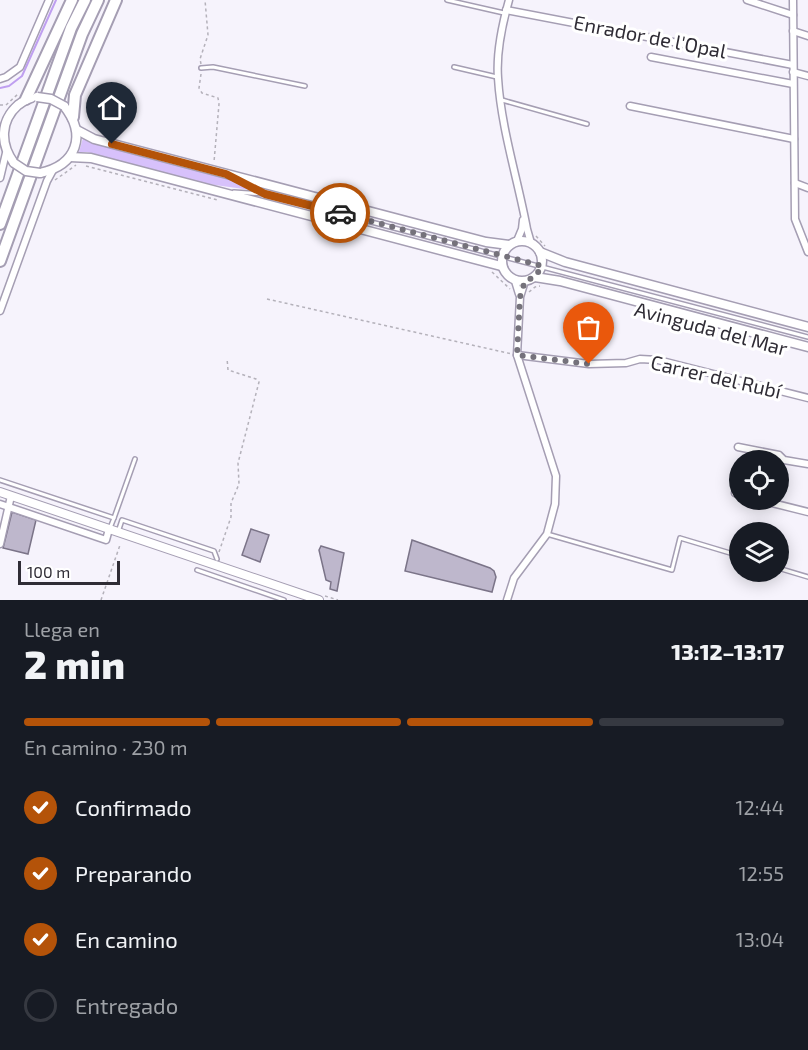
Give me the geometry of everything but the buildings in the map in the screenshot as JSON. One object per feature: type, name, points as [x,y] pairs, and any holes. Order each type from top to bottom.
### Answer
[{"type":"highway","points":[[32,98],[72,0]]},
{"type":"highway","points":[[0,225],[71,28],[85,0]]},
{"type":"highway","points":[[0,261],[82,33],[98,0]]},
{"type":"highway","points":[[73,117],[75,95],[116,0]]},
{"type":"main road","points":[[32,98],[51,99],[64,106],[73,117],[77,130],[76,144],[70,157],[53,170],[40,173],[26,171],[14,163],[6,153],[1,138],[4,112],[32,98]]},
{"type":"main road","name":"Avinguda del Mar","points":[[77,130],[94,138],[486,242],[531,243]]},
{"type":"main road","name":"Avinguda del Mar","points":[[70,157],[91,158],[219,196],[501,266]]},
{"type":"main road","points":[[513,243],[502,256],[501,266],[506,275],[515,281],[525,281],[535,277],[542,266],[544,251],[531,243]]},
{"type":"main road","name":"Avinguda del Mar","points":[[544,251],[565,262],[808,327]]},
{"type":"main road","name":"Avinguda del Mar","points":[[535,277],[560,281],[808,347]]},
{"type":"street","points":[[0,79],[20,67],[49,0]]},
{"type":"street","points":[[509,0],[499,43],[498,77],[500,99],[531,243]]},
{"type":"street","points":[[747,0],[793,15]]},
{"type":"street","points":[[793,0],[795,219],[808,252]]},
{"type":"street","name":"Enrador de l'Opal","points":[[506,11],[793,68],[808,76]]},
{"type":"street","points":[[793,31],[808,36]]},
{"type":"street","points":[[651,57],[793,84]]},
{"type":"street","points":[[630,106],[794,139]]},
{"type":"street","points":[[0,178],[6,153]]},
{"type":"street","points":[[0,311],[46,181],[53,170]]},
{"type":"street","points":[[795,183],[808,188]]},
{"type":"street","points":[[513,243],[522,229],[523,207]]},
{"type":"street","points":[[515,281],[520,297]]},
{"type":"street","points":[[507,600],[514,578],[547,534],[555,504],[556,476],[517,355],[520,297],[525,281]]},
{"type":"street","name":"Carrer del Rubí","points":[[517,355],[589,364],[626,363],[640,359],[658,360],[808,398]]},
{"type":"street","points":[[738,447],[779,455],[784,460],[808,464]]},
{"type":"street","points":[[0,492],[319,600]]},
{"type":"street","points":[[0,544],[9,507],[15,497]]},
{"type":"street","points":[[0,504],[106,540],[110,529]]},
{"type":"street","points":[[789,507],[808,512]]},
{"type":"lane","points":[[447,0],[506,11]]},
{"type":"lane","points":[[201,68],[213,67],[305,86]]},
{"type":"lane","points":[[454,67],[498,77]]},
{"type":"lane","points":[[500,99],[587,124]]},
{"type":"lane","name":"Avinguda del Mar","points":[[226,174],[265,194],[808,337]]},
{"type":"lane","name":"Avinguda del Mar","points":[[219,196],[265,194]]},
{"type":"lane","points":[[110,529],[135,459]]},
{"type":"lane","points":[[0,480],[114,518]]},
{"type":"lane","points":[[15,497],[23,488]]},
{"type":"lane","points":[[118,532],[122,520],[214,551],[217,559]]},
{"type":"lane","points":[[547,534],[672,570],[680,538],[729,553]]},
{"type":"lane","points":[[197,570],[284,600]]},
{"type":"lane","points":[[789,571],[808,577]]},
{"type":"path","points":[[206,0],[208,34],[200,59],[200,88],[201,93],[218,99],[219,104],[212,170]]},
{"type":"path","points":[[46,181],[52,183],[61,174],[77,165],[83,165],[219,196]]},
{"type":"path","points":[[527,229],[532,229],[544,251]]},
{"type":"path","points":[[485,270],[491,271],[510,288],[513,297],[524,297],[535,287],[544,285]]},
{"type":"path","points":[[267,299],[517,355]]},
{"type":"path","points":[[217,559],[231,517],[231,503],[239,484],[238,463],[259,382],[228,370],[227,358]]},
{"type":"path","points":[[101,600],[120,544]]},
{"type":"shaded area","points":[[83,138],[215,174],[258,191],[208,184],[87,152],[79,152]]},
{"type":"waterway","points":[[0,88],[9,86],[22,76],[56,0]]},
{"type":"way so far","points":[[340,213],[542,266],[535,277],[525,281],[520,297],[517,355],[589,364]]},
{"type":"route","points":[[112,144],[226,174],[265,194],[340,213]]}]
